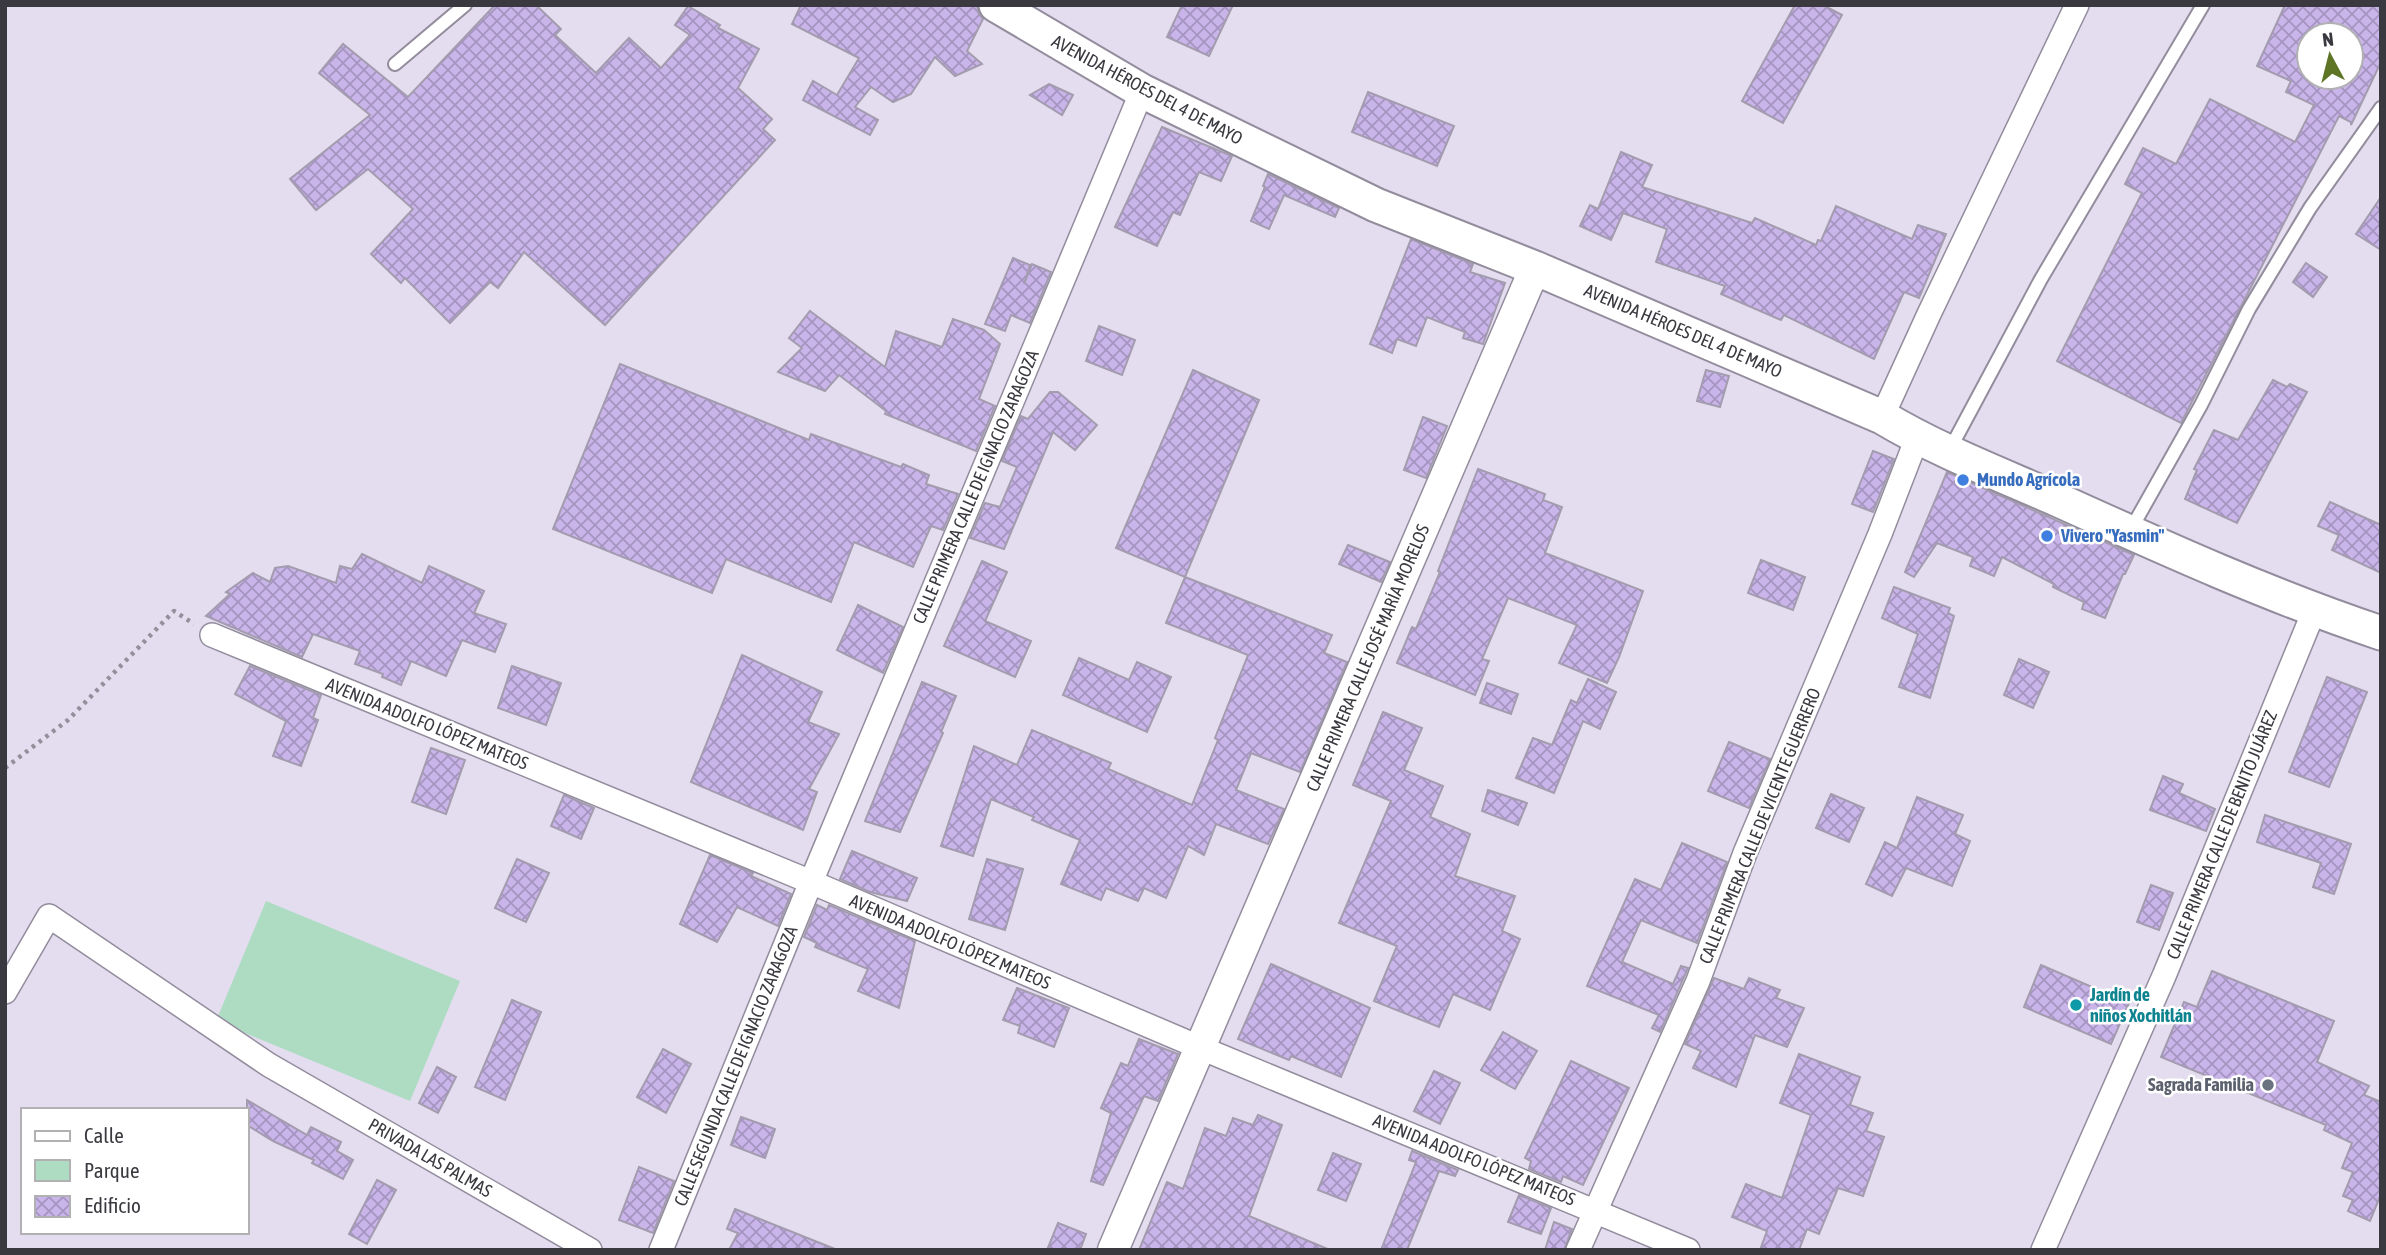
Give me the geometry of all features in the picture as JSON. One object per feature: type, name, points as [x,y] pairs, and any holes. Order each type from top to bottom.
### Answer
[{"type":"main road","name":"AVENIDA HÉROES DEL 4 DE MAYO","points":[[996,5],[1142,91],[1376,205],[1535,268],[1882,418],[1917,438],[2314,611],[2381,633]]},
{"type":"street","points":[[1882,418],[2077,5]]},
{"type":"street","name":"CALLE PRIMERA CALLE DE IGNACIO ZARAGOZA","points":[[811,882],[1142,91]]},
{"type":"street","name":"CALLE PRIMERA CALLE JOSÉ MARÍA MORELOS","points":[[1113,1250],[1535,268]]},
{"type":"street","name":"CALLE PRIMERA CALLE DE VICENTE GUERRERO","points":[[1578,1250],[1698,981],[1745,853],[1880,534],[1917,438]]},
{"type":"street","name":"CALLE PRIMERA CALLE DE BENITO JUÁREZ","points":[[2043,1250],[2164,976],[2314,611]]},
{"type":"street","name":"AVENIDA ADOLFO LÓPEZ MATEOS","points":[[212,635],[811,882],[1201,1048],[1688,1250]]},
{"type":"street","name":"CALLE SEGUNDA CALLE DE IGNACIO ZARAGOZA","points":[[661,1250],[811,882]]},
{"type":"street","name":"PRIVADA LAS PALMAS","points":[[5,992],[49,916],[269,1065],[590,1250]]},
{"type":"lane","points":[[394,64],[466,5]]},
{"type":"lane","points":[[1950,451],[2041,279],[2203,5]]},
{"type":"lane","points":[[2129,532],[2201,404],[2249,309],[2310,208],[2381,108]]},
{"type":"path","points":[[5,768],[68,720],[174,611],[212,635]]},
{"type":"green space","points":[[266,901],[460,981],[410,1101],[216,1021]]},
{"type":"building","points":[[495,5],[536,5],[561,29],[555,35],[596,73],[629,38],[661,68],[690,35],[675,25],[688,6],[720,25],[718,28],[759,49],[738,88],[772,119],[763,129],[775,140],[605,325],[524,252],[498,288],[490,282],[450,323],[405,278],[401,283],[371,254],[413,209],[368,169],[316,210],[290,179],[370,115],[319,73],[343,44],[408,97]]},
{"type":"building","points":[[801,5],[977,5],[983,19],[967,51],[982,64],[955,76],[935,57],[911,94],[893,102],[871,87],[855,107],[878,120],[870,135],[803,100],[813,81],[837,95],[859,58],[792,24]]},
{"type":"building","points":[[1182,5],[1233,5],[1209,56],[1167,37]]},
{"type":"building","points":[[1795,5],[1823,5],[1842,15],[1783,123],[1742,101]]},
{"type":"building","points":[[2285,5],[2381,5],[2381,62],[2351,125],[2351,122],[2339,116],[2181,423],[2057,361],[2142,193],[2125,184],[2143,148],[2176,164],[2210,99],[2295,142],[2314,105],[2286,92],[2291,81],[2257,66]]},
{"type":"building","points":[[1049,84],[1073,95],[1062,115],[1030,95]]},
{"type":"building","points":[[1368,92],[1454,126],[1437,166],[1352,132]]},
{"type":"building","points":[[1162,127],[1232,156],[1221,181],[1199,172],[1180,215],[1173,212],[1157,246],[1115,227]]},
{"type":"building","points":[[1621,152],[1652,165],[1642,187],[1752,223],[1755,218],[1816,245],[1818,240],[1821,241],[1836,206],[1912,239],[1918,225],[1946,234],[1919,298],[1904,292],[1874,359],[1784,315],[1781,320],[1721,294],[1725,286],[1656,262],[1667,229],[1623,213],[1611,240],[1580,226],[1590,205],[1598,209]]},
{"type":"building","points":[[1268,174],[1339,208],[1335,217],[1284,195],[1269,229],[1251,221]]},
{"type":"building","points":[[2381,197],[2381,250],[2356,234]]},
{"type":"building","points":[[1411,239],[1473,264],[1470,272],[1505,283],[1483,344],[1463,338],[1465,332],[1427,317],[1416,346],[1397,339],[1392,353],[1370,344]]},
{"type":"building","points":[[1013,258],[1030,265],[1024,284],[1032,264],[1051,272],[1030,323],[1011,315],[1005,331],[985,324]]},
{"type":"building","points":[[2306,263],[2327,277],[2313,297],[2293,282]]},
{"type":"building","points":[[810,311],[885,367],[896,331],[942,347],[953,319],[984,330],[1000,344],[979,399],[995,406],[976,451],[885,414],[886,411],[839,375],[825,391],[778,372],[802,348],[789,338]]},
{"type":"building","points":[[1099,326],[1135,340],[1122,375],[1086,361]]},
{"type":"building","points":[[620,364],[809,440],[811,434],[929,475],[926,484],[958,494],[943,530],[931,526],[913,567],[854,542],[831,602],[726,559],[712,593],[553,529]]},
{"type":"building","points":[[1193,370],[1259,400],[1185,577],[1116,548]]},
{"type":"building","points":[[1706,370],[1729,376],[1720,407],[1697,401]]},
{"type":"building","points":[[2273,380],[2307,392],[2237,523],[2185,499],[2197,470],[2194,469],[2214,430],[2238,440]]},
{"type":"building","points":[[1050,392],[1058,392],[1097,425],[1075,450],[1053,432],[1004,549],[970,538],[985,503],[1000,507],[1017,467],[1002,461],[1021,416],[1028,419]]},
{"type":"building","points":[[1423,417],[1447,426],[1426,478],[1404,470]]},
{"type":"building","points":[[1873,451],[1894,459],[1873,512],[1852,504]]},
{"type":"building","points":[[1478,469],[1545,494],[1543,500],[1562,507],[1545,553],[1643,591],[1607,683],[1559,663],[1577,625],[1508,598],[1482,659],[1489,661],[1475,695],[1397,663],[1412,627],[1416,629],[1440,572],[1438,571]]},
{"type":"building","points":[[1947,472],[2134,555],[2105,618],[2082,609],[2084,602],[2002,557],[1994,576],[1970,566],[1973,557],[1937,543],[1914,577],[1905,572]]},
{"type":"building","points":[[2330,502],[2381,525],[2381,573],[2332,550],[2339,535],[2318,526]]},
{"type":"building","points":[[1348,545],[1390,562],[1381,582],[1339,564]]},
{"type":"building","points":[[362,554],[422,583],[429,566],[484,591],[474,613],[506,624],[495,652],[462,640],[446,676],[411,661],[401,685],[382,677],[383,674],[355,664],[360,651],[313,634],[302,657],[206,616],[230,594],[226,592],[253,573],[270,582],[275,568],[288,566],[336,583],[340,566],[352,569]]},
{"type":"building","points":[[1761,560],[1805,577],[1793,610],[1748,593]]},
{"type":"building","points":[[982,561],[1007,572],[985,621],[1031,641],[1015,677],[944,646]]},
{"type":"building","points":[[1185,577],[1332,635],[1324,653],[1347,662],[1300,772],[1251,753],[1236,790],[1284,809],[1268,844],[1216,824],[1204,855],[1188,846],[1166,898],[1144,888],[1138,901],[1106,888],[1101,900],[1061,884],[1080,840],[991,799],[973,856],[941,846],[974,746],[1017,765],[1032,730],[1111,763],[1108,769],[1192,805],[1248,655],[1166,623]]},
{"type":"building","points":[[1894,587],[1950,608],[1948,613],[1954,616],[1930,698],[1899,687],[1918,634],[1882,618]]},
{"type":"building","points":[[858,605],[903,627],[883,673],[837,650]]},
{"type":"building","points":[[742,655],[822,692],[808,722],[839,734],[809,789],[817,792],[803,830],[691,782]]},
{"type":"building","points":[[1079,658],[1129,680],[1137,662],[1171,677],[1147,732],[1063,695]]},
{"type":"building","points":[[2019,659],[2049,672],[2033,708],[2004,695]]},
{"type":"building","points":[[250,666],[321,695],[313,718],[318,720],[301,766],[273,756],[286,721],[235,694]]},
{"type":"building","points":[[512,666],[561,683],[546,725],[498,708]]},
{"type":"building","points":[[2327,677],[2367,692],[2329,787],[2289,772]]},
{"type":"building","points":[[1588,679],[1616,692],[1600,729],[1583,721],[1554,793],[1516,778],[1533,738],[1552,745],[1571,700],[1577,703]]},
{"type":"building","points":[[922,682],[956,696],[900,832],[865,821]]},
{"type":"building","points":[[1487,683],[1518,694],[1511,714],[1480,703]]},
{"type":"building","points":[[1383,712],[1422,728],[1404,770],[1443,786],[1430,817],[1470,834],[1455,876],[1515,896],[1502,931],[1520,939],[1490,1010],[1453,994],[1439,1027],[1374,1001],[1397,946],[1339,923],[1391,801],[1353,785]]},
{"type":"building","points":[[1729,742],[1770,759],[1749,808],[1708,791]]},
{"type":"building","points":[[431,748],[465,760],[446,814],[412,802]]},
{"type":"building","points":[[2163,776],[2183,784],[2179,793],[2215,809],[2206,831],[2150,810]]},
{"type":"building","points":[[1488,790],[1527,803],[1518,825],[1482,811]]},
{"type":"building","points":[[1831,794],[1864,808],[1849,842],[1816,828]]},
{"type":"building","points":[[564,795],[594,808],[581,839],[551,826]]},
{"type":"building","points":[[1917,797],[1963,815],[1955,834],[1970,841],[1952,886],[1906,868],[1892,896],[1866,884],[1885,842],[1897,848]]},
{"type":"building","points":[[2265,815],[2351,844],[2334,894],[2313,887],[2321,863],[2257,842]]},
{"type":"building","points":[[1682,843],[1727,862],[1697,943],[1641,920],[1622,962],[1673,984],[1681,966],[1688,968],[1660,1032],[1652,1028],[1659,1015],[1587,986],[1635,879],[1661,890]]},
{"type":"building","points":[[852,851],[917,878],[907,901],[870,892],[840,879]]},
{"type":"building","points":[[710,855],[753,873],[751,876],[791,894],[778,926],[737,907],[717,942],[680,924]]},
{"type":"building","points":[[517,859],[549,873],[526,922],[495,908]]},
{"type":"building","points":[[987,859],[1023,869],[1005,930],[969,919]]},
{"type":"building","points":[[2151,885],[2173,893],[2159,930],[2137,922]]},
{"type":"building","points":[[817,905],[827,910],[829,905],[915,941],[899,1008],[858,991],[868,969],[815,947],[817,943],[804,937]]},
{"type":"building","points":[[1271,964],[1370,1008],[1341,1077],[1291,1056],[1289,1060],[1238,1039]]},
{"type":"building","name":"Jardín de niños Xochitlán","points":[[2041,965],[2129,1003],[2111,1044],[2024,1007]]},
{"type":"building","points":[[2212,971],[2334,1021],[2317,1062],[2369,1086],[2364,1095],[2381,1102],[2381,1194],[2370,1221],[2348,1211],[2353,1200],[2343,1196],[2353,1172],[2342,1168],[2352,1143],[2324,1130],[2326,1125],[2161,1057],[2184,1002],[2197,1007]]},
{"type":"building","points":[[1714,978],[1744,989],[1749,978],[1780,990],[1776,998],[1804,1008],[1787,1047],[1755,1035],[1736,1087],[1693,1068],[1701,1051],[1685,1044]]},
{"type":"building","points":[[1017,988],[1069,1008],[1054,1047],[1018,1033],[1020,1026],[1003,1020]]},
{"type":"building","points":[[512,1000],[541,1012],[505,1100],[475,1087]]},
{"type":"building","points":[[1503,1032],[1537,1051],[1515,1089],[1481,1070]]},
{"type":"building","points":[[1139,1039],[1178,1054],[1158,1101],[1144,1096],[1103,1185],[1091,1181],[1111,1113],[1101,1108],[1121,1063],[1128,1066]]},
{"type":"building","points":[[663,1049],[691,1064],[666,1113],[637,1097]]},
{"type":"building","points":[[1799,1054],[1860,1077],[1850,1105],[1873,1113],[1866,1131],[1884,1137],[1863,1196],[1838,1188],[1819,1234],[1807,1229],[1799,1250],[1760,1250],[1767,1231],[1732,1217],[1746,1184],[1782,1198],[1811,1115],[1780,1103]]},
{"type":"building","points":[[1571,1061],[1629,1088],[1583,1185],[1563,1176],[1561,1182],[1529,1169],[1531,1161],[1525,1158]]},
{"type":"building","points":[[437,1067],[456,1077],[438,1113],[419,1103]]},
{"type":"building","points":[[1434,1071],[1460,1083],[1440,1124],[1414,1111]]},
{"type":"building","points":[[247,1100],[307,1135],[311,1127],[341,1142],[337,1151],[353,1160],[343,1179],[312,1163],[314,1160],[248,1126]]},
{"type":"building","points":[[1258,1115],[1282,1125],[1249,1216],[1330,1250],[1139,1250],[1167,1182],[1183,1189],[1205,1128],[1226,1136],[1233,1118],[1253,1125]]},
{"type":"building","points":[[741,1117],[775,1129],[765,1158],[731,1145]]},
{"type":"building","points":[[1412,1151],[1458,1170],[1455,1176],[1439,1171],[1407,1250],[1381,1250],[1416,1162],[1409,1160]]},
{"type":"building","points":[[1333,1153],[1361,1164],[1346,1201],[1318,1190]]},
{"type":"building","points":[[639,1167],[674,1181],[653,1233],[619,1220]]},
{"type":"building","points":[[377,1180],[396,1190],[367,1244],[349,1234]]},
{"type":"building","points":[[1519,1195],[1551,1208],[1541,1234],[1508,1222]]},
{"type":"building","points":[[735,1209],[835,1250],[729,1250],[738,1233],[727,1229]]},
{"type":"building","points":[[1554,1222],[1572,1229],[1564,1250],[1545,1250]]},
{"type":"building","points":[[1058,1223],[1086,1234],[1080,1250],[1047,1250]]},
{"type":"place","name":"Mundo Agrícola","points":[[1963,480]]},
{"type":"place","name":"Vivero \"Yasmin\"","points":[[2047,536]]},
{"type":"place","name":"Jardín de niños Xochitlán","points":[[2076,1005]]},
{"type":"place","name":"Sagrada Familia","points":[[2268,1085]]}]
